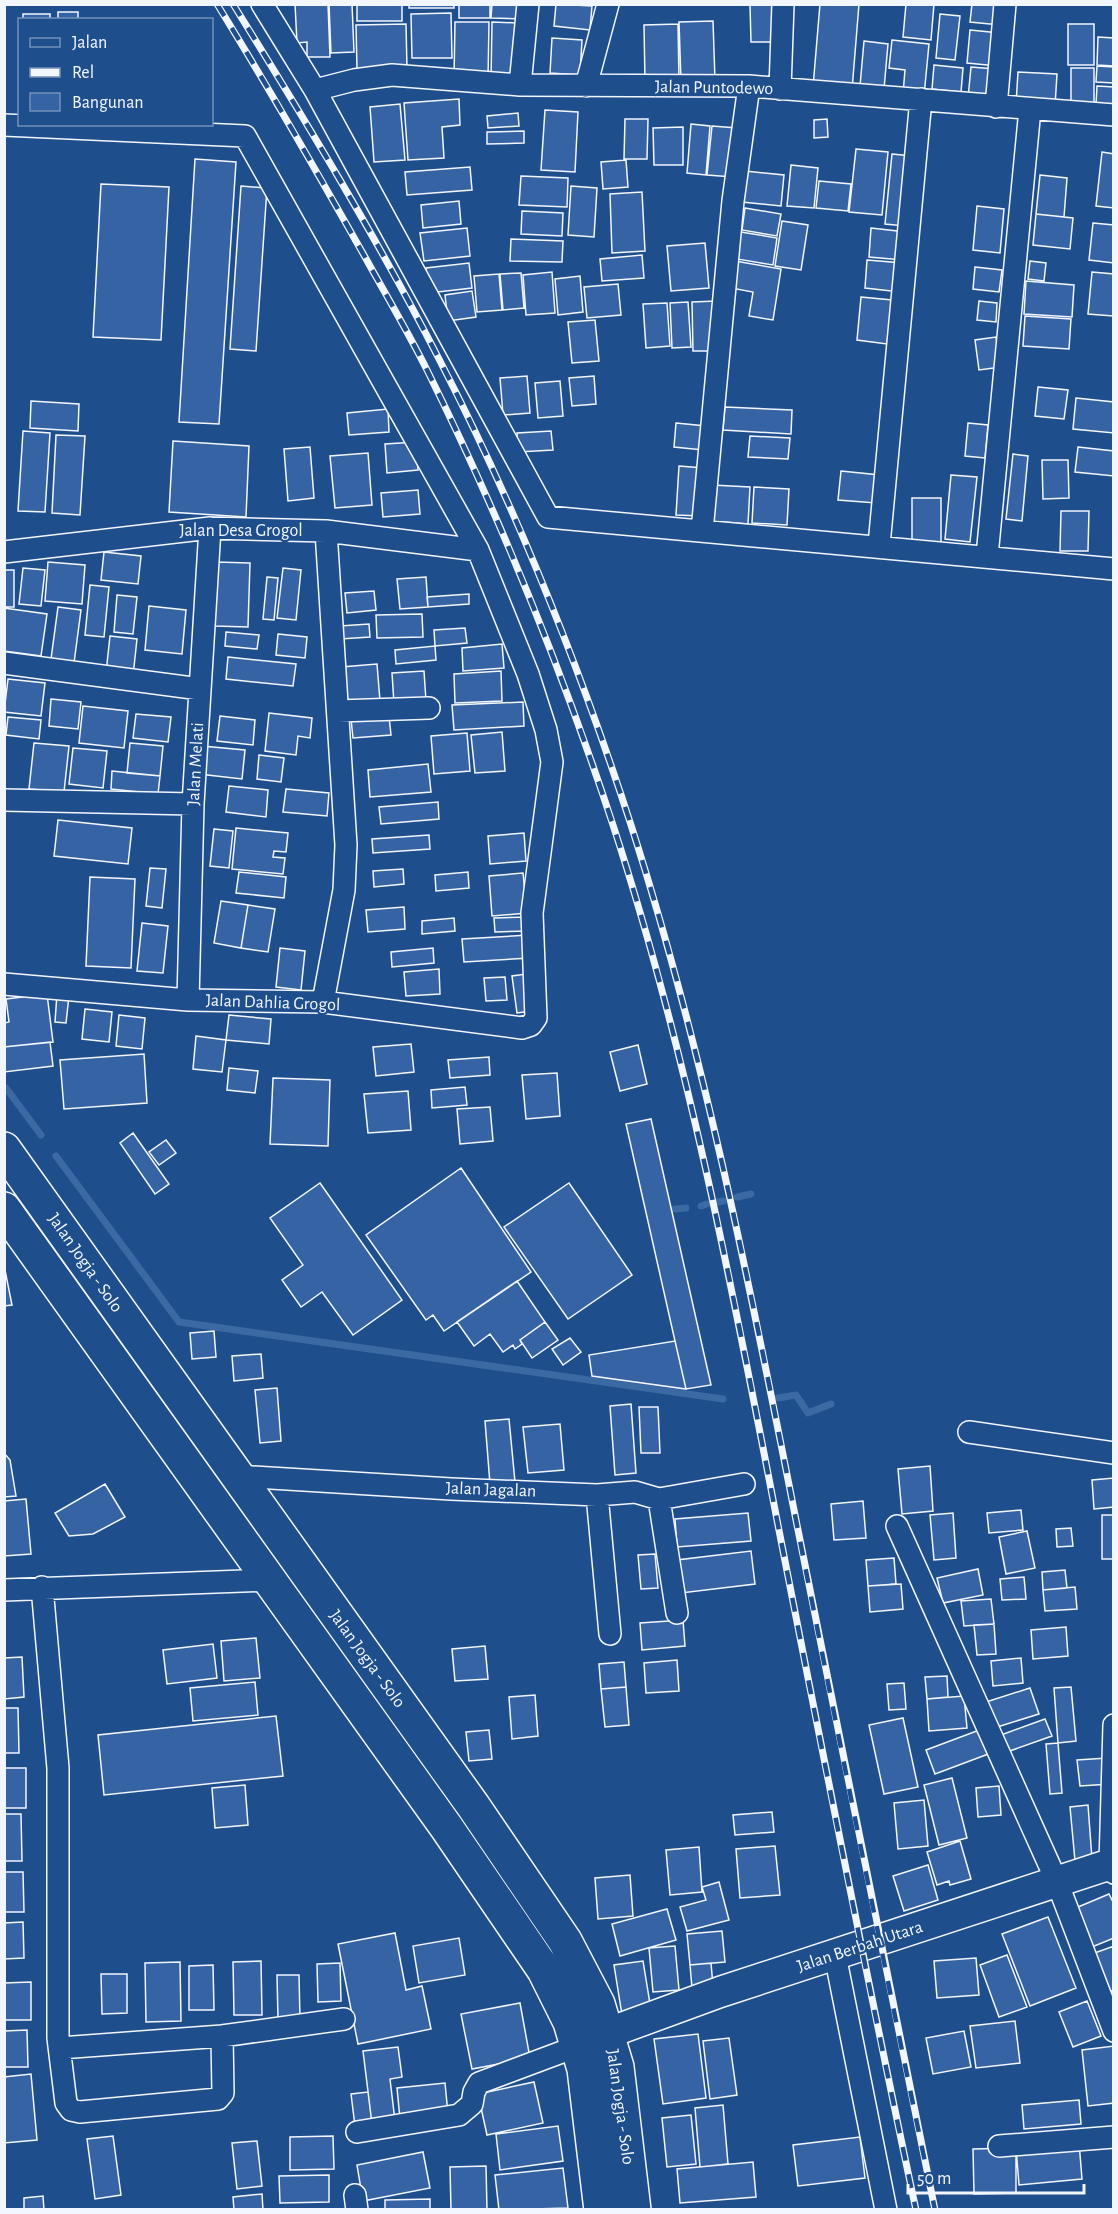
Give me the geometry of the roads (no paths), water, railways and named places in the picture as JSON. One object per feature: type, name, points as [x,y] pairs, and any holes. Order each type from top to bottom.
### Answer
[{"type":"highway","name":"Jalan Jogja - Solo","points":[[8,1163],[236,1476],[546,1910],[583,1971],[608,2033],[622,2102],[634,2210]]},
{"type":"highway","name":"Jalan Jogja - Solo","points":[[4,1209],[271,1580],[520,1932],[559,1997],[578,2046],[587,2088],[601,2210]]},
{"type":"main road","name":"Jalan Berbah Utara","points":[[608,2033],[720,1992],[1057,1882],[1112,1867]]},
{"type":"street","points":[[262,4],[315,90],[548,517],[1113,569]]},
{"type":"street","points":[[520,85],[528,4]]},
{"type":"street","points":[[586,86],[608,4]]},
{"type":"street","points":[[780,89],[783,4]]},
{"type":"street","points":[[996,107],[1005,4]]},
{"type":"street","name":"Jalan Puntodewo","points":[[315,90],[354,80],[392,75],[520,85],[749,86],[1113,115]]},
{"type":"street","points":[[702,531],[733,201],[749,86]]},
{"type":"street","points":[[879,546],[921,99]]},
{"type":"street","points":[[987,556],[1030,109]]},
{"type":"street","points":[[26,126],[245,136],[317,259],[478,550]]},
{"type":"street","name":"Jalan Desa Grogol","points":[[4,552],[210,528],[326,531],[478,550]]},
{"type":"street","name":"Jalan Melati","points":[[188,1000],[193,804],[210,528]]},
{"type":"street","points":[[323,1002],[342,900],[346,845],[326,531]]},
{"type":"street","name":"Jalan Dahlia Grogol","points":[[4,984],[188,1000],[323,1002],[522,1028],[531,1025],[536,1018],[532,913],[552,762],[546,730],[528,674],[478,550]]},
{"type":"street","points":[[4,663],[200,689]]},
{"type":"street","points":[[338,711],[429,708]]},
{"type":"street","points":[[4,800],[193,804]]},
{"type":"street","points":[[969,1432],[1113,1453]]},
{"type":"street","name":"Jalan Jagalan","points":[[236,1476],[597,1495],[635,1492],[659,1498],[744,1484]]},
{"type":"street","points":[[597,1495],[610,1634]]},
{"type":"street","points":[[659,1498],[677,1613]]},
{"type":"street","points":[[897,1526],[1057,1882],[1113,2031]]},
{"type":"street","points":[[4,1590],[271,1580]]},
{"type":"street","points":[[42,1587],[58,1768],[60,2048],[66,2103],[75,2112],[218,2099],[223,2093],[222,2036]]},
{"type":"street","points":[[1112,1867],[1113,1725]]},
{"type":"street","points":[[835,1955],[886,2210]]},
{"type":"street","points":[[60,2048],[222,2036],[344,2019]]},
{"type":"street","points":[[357,2132],[459,2115],[472,2104],[474,2092],[479,2083],[578,2046]]},
{"type":"street","points":[[999,2146],[1113,2137]]},
{"type":"waterway","points":[[6,1088],[41,1135]]},
{"type":"waterway","points":[[56,1156],[179,1322],[723,1399]]},
{"type":"waterway","points":[[737,1197],[751,1194]]},
{"type":"waterway","points":[[718,1202],[723,1201]]},
{"type":"waterway","points":[[701,1206],[707,1204]]},
{"type":"waterway","points":[[675,1209],[686,1208]]},
{"type":"waterway","points":[[778,1398],[796,1395],[808,1413],[831,1404]]},
{"type":"railway","points":[[217,4],[365,257],[420,356],[454,425],[528,594],[573,709],[613,825],[664,996],[706,1170],[916,2210]]},
{"type":"railway","points":[[233,4],[366,224],[467,415],[520,530],[568,647],[631,825],[681,997],[724,1170],[935,2210]]}]
